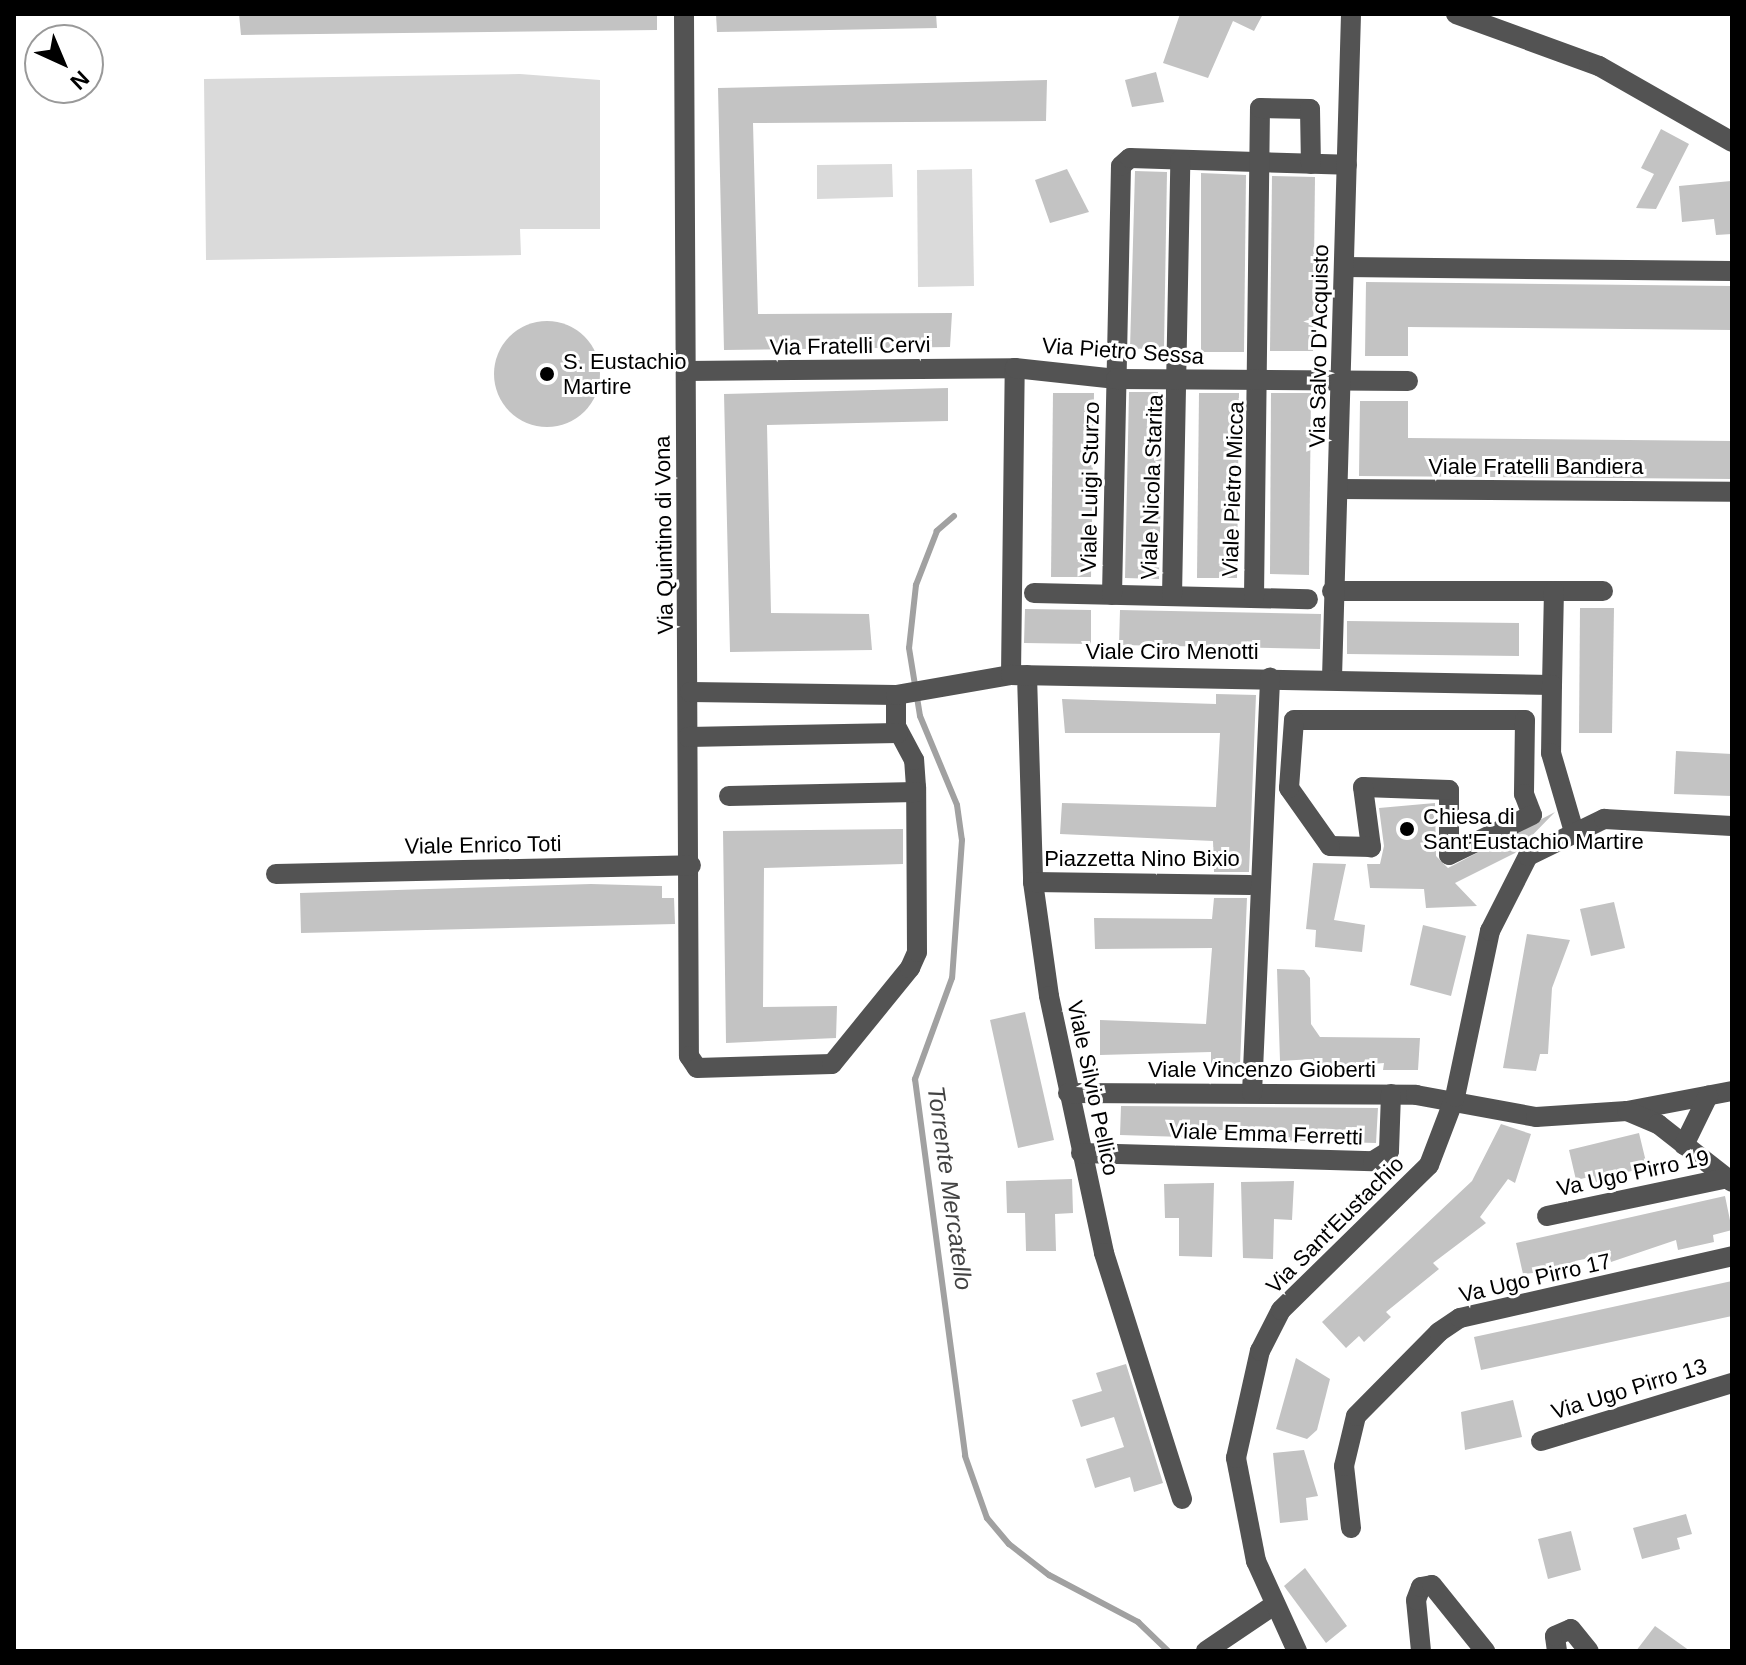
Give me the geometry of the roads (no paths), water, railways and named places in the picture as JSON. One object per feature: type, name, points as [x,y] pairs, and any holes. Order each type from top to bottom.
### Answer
[{"type":"street","name":"Via Quintino di Vona","points":[[684,14],[691,865],[689,1056],[697,1068],[835,1061],[917,952],[916,792]]},
{"type":"street","name":"Via Salvo D'Acquisto","points":[[1332,678],[1332,591],[1343,382],[1351,14]]},
{"type":"street","points":[[1456,14],[1599,66],[1732,142]]},
{"type":"street","name":"Viale Pietro Micca","points":[[1254,597],[1261,382],[1260,108],[1310,109],[1311,164]]},
{"type":"street","name":"Viale Luigi Sturzo","points":[[1112,595],[1121,166],[1130,158],[1347,165]]},
{"type":"street","name":"Viale Nicola Starita","points":[[1172,596],[1179,380],[1180,160]]},
{"type":"street","points":[[1344,267],[1732,271]]},
{"type":"street","name":"Via Fratelli Cervi","points":[[686,371],[1015,368]]},
{"type":"street","name":"Via Pietro Sessa","points":[[1019,675],[1015,368],[1116,379],[1408,381]]},
{"type":"street","name":"Viale Fratelli Bandiera","points":[[1339,489],[1732,492]]},
{"type":"street","points":[[1332,591],[1603,591]]},
{"type":"street","points":[[1554,591],[1551,753],[1573,828]]},
{"type":"street","points":[[1034,593],[1308,599]]},
{"type":"street","name":"Viale Ciro Menotti","points":[[690,692],[896,695],[954,691],[1019,675],[1332,678],[1552,685]]},
{"type":"street","name":"Viale Silvio Pellico","points":[[1019,675],[1033,882],[1068,1093],[1104,1253],[1182,1499]]},
{"type":"street","points":[[1252,1093],[1255,885],[1270,677]]},
{"type":"street","points":[[729,796],[916,792],[914,760],[898,733],[896,695]]},
{"type":"street","points":[[1294,720],[1525,720],[1524,794],[1532,815],[1449,855],[1449,790],[1363,787],[1371,847],[1330,846],[1289,788],[1294,720]]},
{"type":"street","points":[[688,737],[898,733]]},
{"type":"street","name":"Via Sant'Eustachio","points":[[1297,1651],[1271,1607],[1236,1458],[1260,1351],[1281,1310],[1413,1185],[1443,1136],[1504,893],[1528,856],[1573,828],[1604,819],[1732,826]]},
{"type":"street","name":"Viale Enrico Toti","points":[[276,874],[691,865]]},
{"type":"street","name":"Piazzetta Nino Bixio","points":[[1033,882],[1255,885]]},
{"type":"street","name":"Viale Vincenzo Gioberti","points":[[1068,1093],[1455,1097],[1536,1117],[1627,1111],[1732,1091]]},
{"type":"street","name":"Viale Emma Ferretti","points":[[1081,1153],[1373,1161],[1389,1151],[1391,1094]]},
{"type":"street","points":[[1684,1145],[1708,1096]]},
{"type":"street","points":[[1627,1111],[1684,1145],[1730,1180]]},
{"type":"street","name":"Va Ugo Pirro 19","points":[[1547,1216],[1730,1180]]},
{"type":"street","name":"Va Ugo Pirro 17","points":[[1351,1528],[1345,1455],[1356,1416],[1439,1332],[1460,1318],[1732,1256]]},
{"type":"street","name":"Via Ugo Pirro 13","points":[[1541,1441],[1732,1383]]},
{"type":"street","points":[[1421,1651],[1416,1600],[1421,1587],[1432,1585],[1485,1651]]},
{"type":"street","points":[[1206,1651],[1271,1607]]},
{"type":"street","points":[[1557,1651],[1555,1636],[1571,1629],[1589,1651]]},
{"type":"waterway","name":"Torrente Mercatello","points":[[954,516],[937,531],[916,585],[909,648],[920,716],[957,805],[962,840],[952,978],[915,1079],[965,1456],[987,1518],[1009,1544],[1049,1575],[1138,1622],[1168,1651]]},
{"type":"place","name":"S. Eustachio Martire","points":[[547,374]]},
{"type":"place","name":"Chiesa di Sant'Eustachio Martire","points":[[1407,829]]}]
